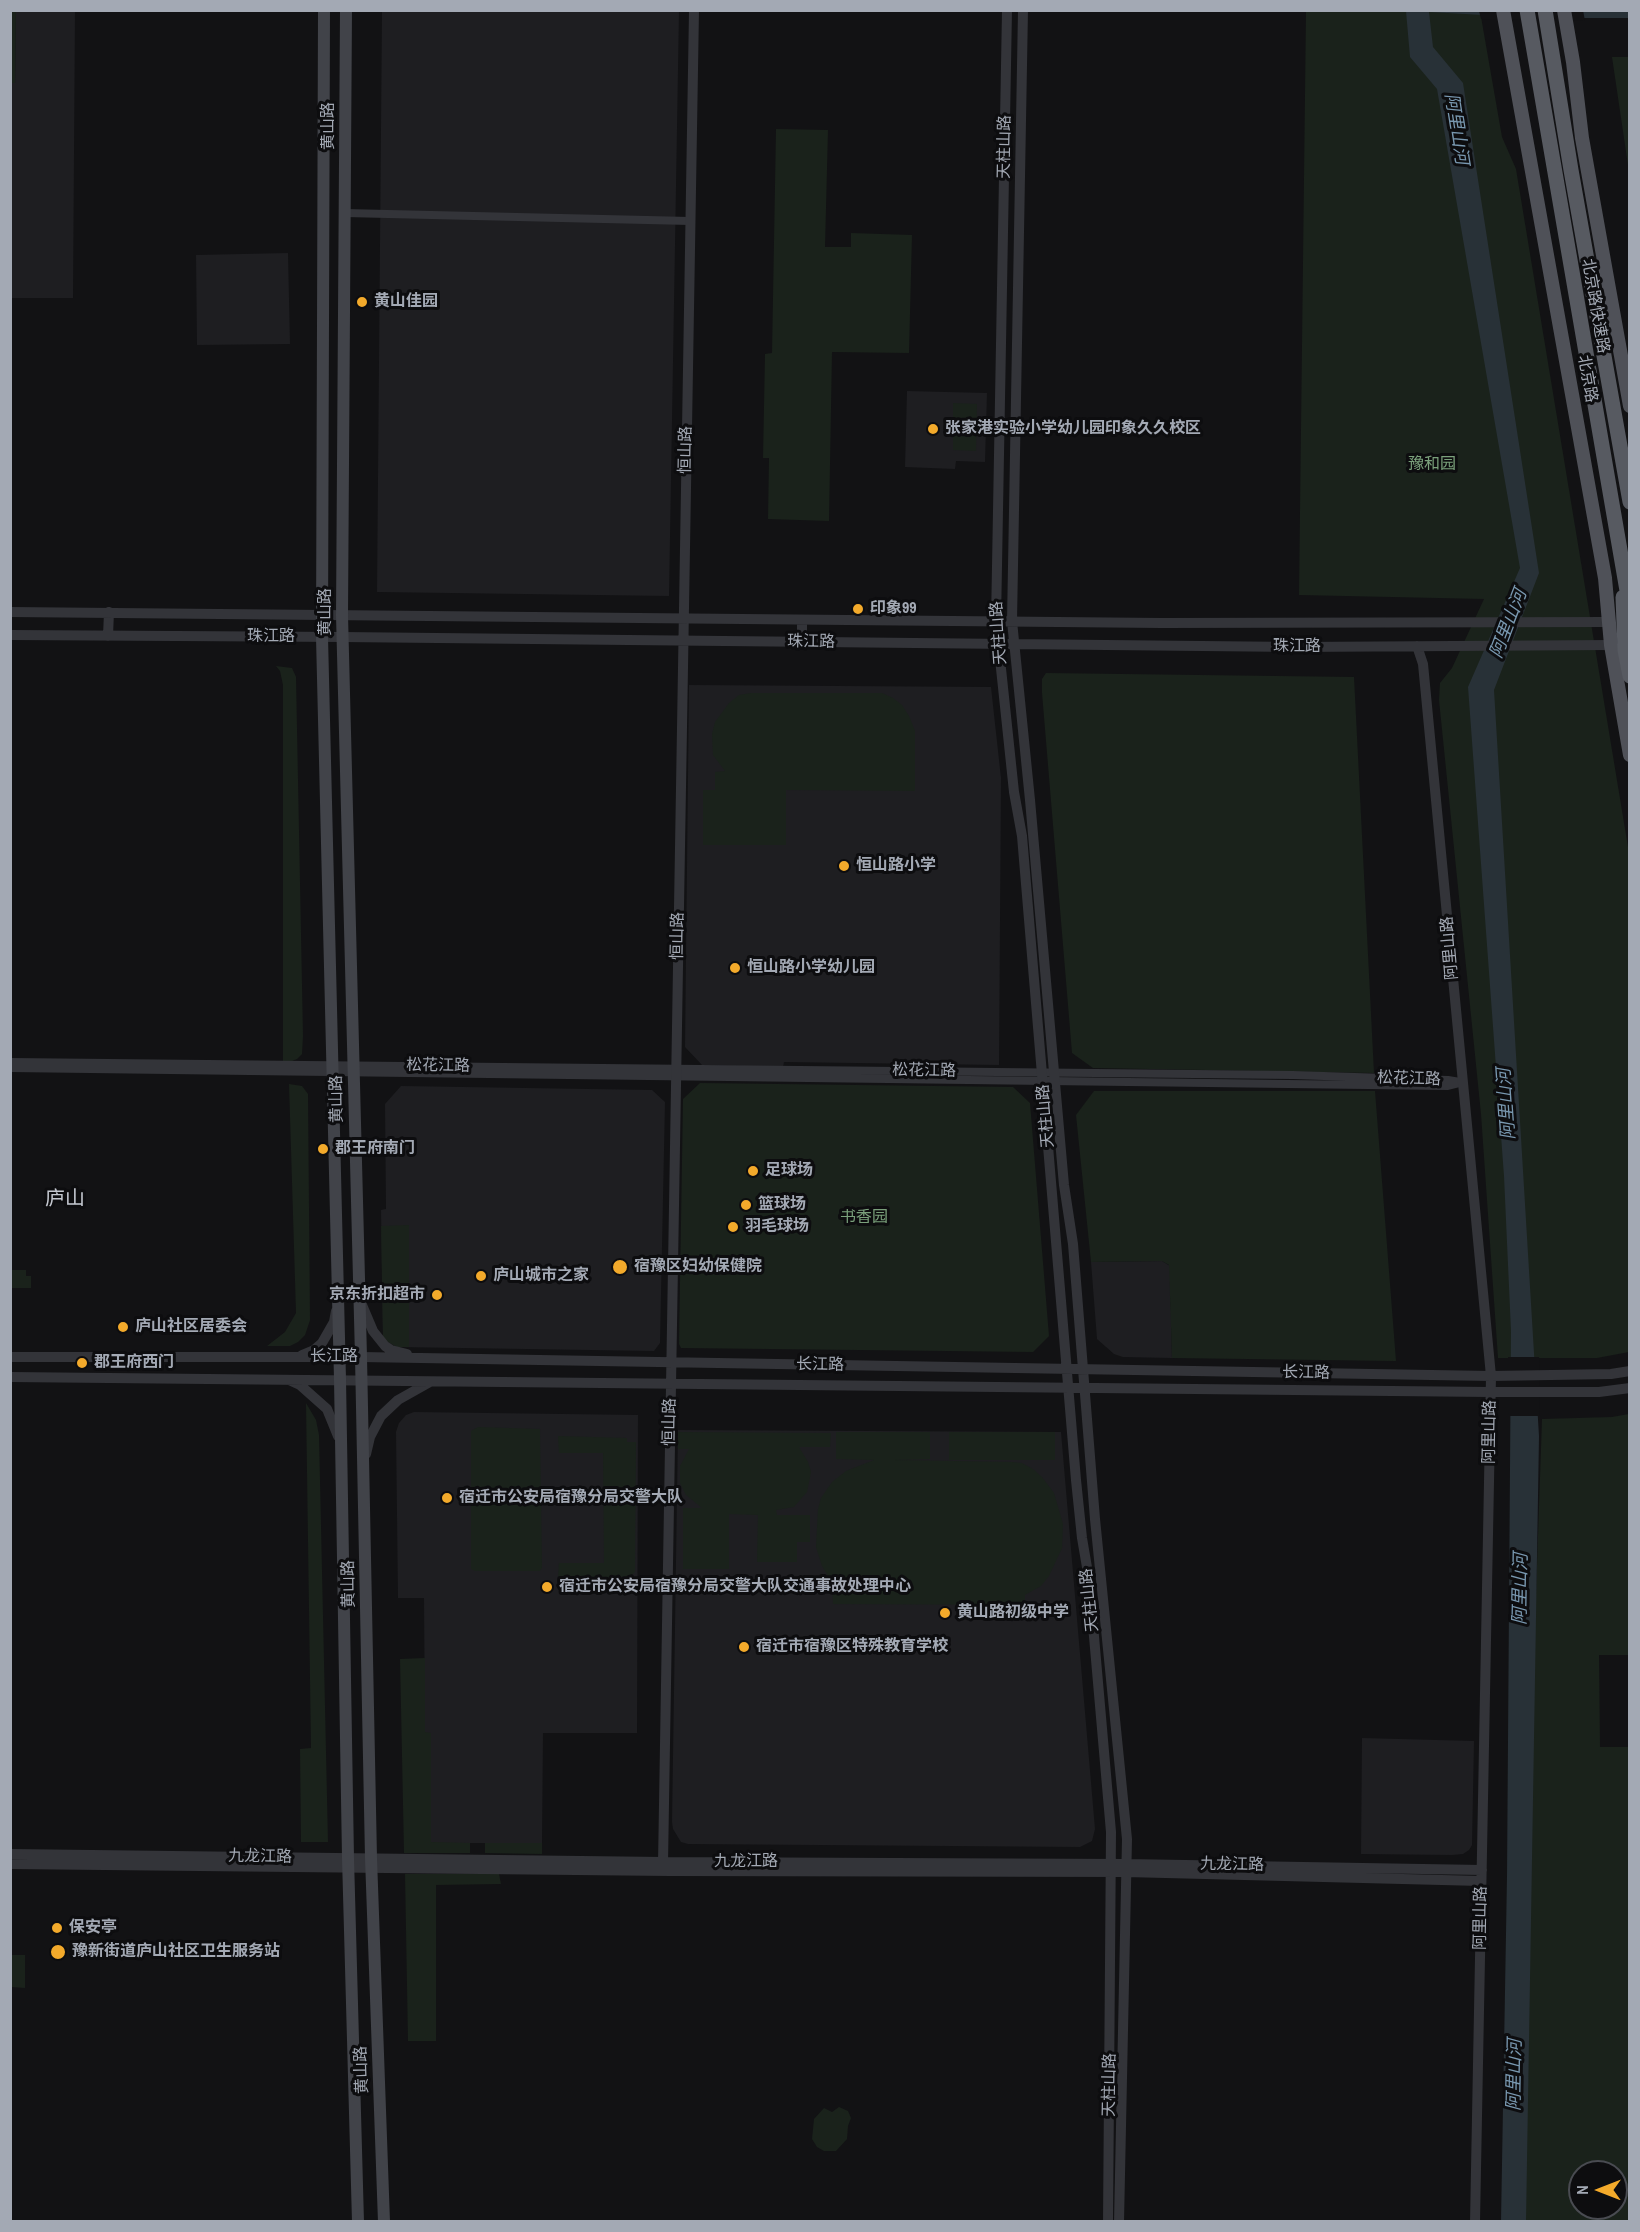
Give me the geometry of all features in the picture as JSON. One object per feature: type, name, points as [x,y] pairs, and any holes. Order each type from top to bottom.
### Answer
[{"type":"highway","name":"北京路快速路","points":[[1527,10],[1629,608]]},
{"type":"highway","name":"北京路快速路","points":[[1545,10],[1629,502]]},
{"type":"highway","points":[[1622,564],[1625,650],[1629,676]]},
{"type":"main road","name":"黄山路","points":[[324,10],[322,637],[340,1379],[348,1862],[358,2222]]},
{"type":"main road","name":"黄山路","points":[[346,10],[342,637],[361,1357],[371,1862],[384,2222]]},
{"type":"main road","name":"北京路","points":[[1503,10],[1605,578],[1611,645],[1629,755]]},
{"type":"main road","points":[[1565,16],[1574,62],[1582,138],[1629,406]]},
{"type":"street","name":"恒山路","points":[[687,10],[687,221]]},
{"type":"street","name":"恒山路","points":[[660,1862],[687,221],[694,10]]},
{"type":"street","name":"天柱山路","points":[[1007,10],[996,621],[1048,1076],[1074,1244],[1095,1519],[1126,1839],[1119,2222]]},
{"type":"street","name":"天柱山路","points":[[1023,10],[1012,621],[1016,644],[1048,1076],[1067,1369],[1082,1538],[1089,1579],[1110,1821],[1112,1868],[1108,2222]]},
{"type":"street","points":[[345,213],[687,221]]},
{"type":"street","name":"珠江路","points":[[10,612],[802,620],[1609,622]]},
{"type":"street","points":[[108,612],[108,636]]},
{"type":"street","points":[[802,620],[802,642]]},
{"type":"street","name":"珠江路","points":[[10,636],[998,644],[1611,645]]},
{"type":"street","name":"阿里山路","points":[[1417,646],[1423,664],[1491,1376],[1475,2222]]},
{"type":"street","name":"松花江路","points":[[10,1062],[353,1069],[1048,1076],[1447,1086],[1463,1082]]},
{"type":"street","name":"松花江路","points":[[10,1068],[333,1068]]},
{"type":"street","points":[[359,1295],[373,1331],[385,1346],[391,1350],[425,1358]]},
{"type":"street","points":[[292,1357],[307,1354],[322,1343],[334,1322],[338,1302]]},
{"type":"street","name":"长江路","points":[[10,1357],[361,1357],[1491,1376],[1611,1374],[1629,1371]]},
{"type":"street","name":"长江路","points":[[10,1377],[1490,1392],[1599,1392],[1629,1388]]},
{"type":"street","points":[[286,1379],[300,1385],[327,1409],[341,1447]]},
{"type":"street","points":[[363,1469],[370,1437],[381,1416],[398,1400],[433,1380]]},
{"type":"street","name":"九龙江路","points":[[10,1854],[348,1862]]},
{"type":"street","name":"九龙江路","points":[[371,1862],[670,1871],[1126,1868],[1481,1875]]},
{"type":"street","name":"九龙江路","points":[[10,1864],[660,1862],[1112,1868]]},
{"type":"shaded area","points":[[16,11],[75,11],[73,298],[11,298],[10,83],[15,83]]},
{"type":"shaded area","points":[[382,11],[679,11],[669,596],[377,592]]},
{"type":"shaded area","points":[[288,253],[290,344],[197,345],[196,255]]},
{"type":"shaded area","points":[[907,391],[987,393],[985,462],[956,461],[955,469],[905,467]]},
{"type":"shaded area","name":"恒山路小学","points":[[689,685],[991,687],[1001,778],[999,1065],[784,1062],[783,1067],[702,1065],[685,1047]]},
{"type":"shaded area","name":"宿豫区妇幼保健院","points":[[401,1086],[652,1090],[665,1102],[660,1343],[654,1351],[397,1347],[383,1339],[381,1210],[386,1209],[385,1104]]},
{"type":"shaded area","points":[[1162,1261],[1170,1266],[1172,1358],[1123,1357],[1114,1354],[1097,1339],[1091,1262]]},
{"type":"shaded area","points":[[414,1412],[638,1415],[637,1733],[543,1733],[542,1843],[431,1843],[431,1733],[425,1733],[424,1598],[398,1598],[396,1432],[399,1423],[406,1415]]},
{"type":"shaded area","name":"黄山路初级中学","points":[[678,1430],[1061,1432],[1095,1829],[1092,1841],[1080,1847],[688,1844],[681,1842],[673,1829],[672,1822]]},
{"type":"shaded area","points":[[1362,1738],[1474,1741],[1472,1845],[1469,1850],[1463,1854],[1452,1855],[1361,1854]]},
{"type":"green space","points":[[11,10],[16,11],[15,83],[11,83]]},
{"type":"green space","name":"豫和园","points":[[1306,11],[1480,11],[1502,137],[1516,169],[1629,853],[1629,1352],[1597,1358],[1498,1358],[1481,1114],[1439,700],[1440,683],[1452,668],[1484,599],[1299,595]]},
{"type":"green space","points":[[1612,57],[1629,57],[1629,172]]},
{"type":"green space","points":[[776,129],[828,130],[825,247],[851,247],[851,233],[912,235],[909,353],[832,352],[829,521],[768,519],[769,458],[763,458],[765,354],[772,353]]},
{"type":"green space","points":[[953,403],[977,404],[976,451],[953,450]]},
{"type":"green space","points":[[276,666],[292,668],[296,677],[303,1036],[302,1054],[292,1061],[283,1061],[283,685],[280,671]]},
{"type":"green space","points":[[1046,673],[1354,677],[1374,1073],[1093,1068],[1072,1053],[1042,693],[1042,679]]},
{"type":"green space","points":[[751,693],[882,693],[893,698],[902,705],[915,731],[915,791],[786,790],[786,845],[703,845],[703,790],[715,790],[715,772],[725,771],[713,755],[712,734],[715,722],[729,703],[739,695]]},
{"type":"green space","name":"书香园","points":[[700,1083],[1013,1087],[1030,1103],[1049,1336],[1033,1352],[681,1348],[679,1344],[683,1099]]},
{"type":"green space","points":[[289,1084],[302,1086],[308,1094],[310,1320],[305,1335],[298,1342],[290,1346],[267,1346],[285,1332],[296,1313]]},
{"type":"green space","points":[[1094,1091],[1375,1091],[1396,1361],[1172,1358],[1169,1265],[1162,1261],[1091,1262],[1076,1115]]},
{"type":"green space","points":[[409,1225],[409,1347],[397,1347],[383,1339],[381,1226]]},
{"type":"green space","points":[[11,1270],[26,1270],[26,1276],[31,1276],[31,1288],[11,1288]]},
{"type":"green space","points":[[306,1403],[316,1420],[319,1435],[328,1842],[301,1842],[300,1749],[311,1748]]},
{"type":"green space","points":[[1629,1414],[1629,1655],[1599,1655],[1600,1747],[1629,1747],[1629,2221],[1525,2222],[1535,1624],[1542,1419],[1612,1417]]},
{"type":"green space","points":[[478,1427],[540,1429],[542,1568],[540,1571],[475,1571],[471,1569],[471,1431]]},
{"type":"green space","points":[[678,1432],[831,1433],[830,1447],[799,1447],[811,1472],[807,1492],[794,1507],[776,1510],[777,1515],[810,1515],[810,1542],[797,1542],[797,1562],[757,1562],[758,1515],[729,1514],[729,1569],[683,1569],[683,1508],[702,1508],[686,1495],[680,1483],[680,1466],[689,1449],[678,1449]]},
{"type":"green space","points":[[836,1432],[930,1432],[930,1459],[895,1460],[1012,1462],[1022,1463],[1033,1469],[1054,1493],[1063,1524],[1062,1548],[1049,1576],[1041,1586],[1025,1595],[1025,1605],[833,1604],[832,1582],[822,1566],[816,1547],[818,1509],[821,1498],[832,1482],[846,1471],[874,1460],[836,1459]]},
{"type":"green space","points":[[949,1432],[1055,1432],[1055,1460],[949,1460]]},
{"type":"green space","points":[[558,1436],[627,1438],[627,1442],[636,1442],[635,1572],[631,1576],[624,1579],[558,1577],[559,1563],[604,1563],[603,1453],[559,1453]]},
{"type":"green space","points":[[425,1658],[425,1732],[431,1733],[431,1842],[470,1843],[470,1853],[404,1853],[400,1659]]},
{"type":"green space","points":[[485,1843],[542,1843],[542,1854],[485,1853]]},
{"type":"green space","points":[[405,1874],[499,1874],[501,1884],[436,1885],[436,2041],[408,2041]]},
{"type":"green space","points":[[11,1955],[25,1955],[25,1988],[11,1987]]},
{"type":"green space","points":[[839,2107],[848,2111],[851,2118],[847,2139],[836,2151],[824,2151],[817,2147],[812,2139],[814,2119],[824,2108],[832,2112]]},
{"type":"water","name":"阿里山河","points":[[1406,11],[1629,11],[1629,18],[1536,18],[1429,12],[1433,47],[1463,83],[1539,573],[1494,690],[1539,1436],[1526,2221],[1501,2221],[1507,1876],[1511,1331],[1504,1176],[1468,687],[1520,568],[1437,89],[1410,57]]},
{"type":"pier","points":[[1583,10],[1585,21],[1481,19],[1479,11]]},
{"type":"pier","points":[[1508,1357],[1539,1357],[1540,1416],[1508,1416]]},
{"type":"place","name":"黄山佳园","points":[[362,302]]},
{"type":"place","name":"张家港实验小学幼儿园印象久久校区","points":[[933,429]]},
{"type":"place","name":"印象99","points":[[858,609]]},
{"type":"place","name":"恒山路小学","points":[[844,866]]},
{"type":"place","name":"恒山路小学幼儿园","points":[[735,968]]},
{"type":"place","name":"郡王府南门","points":[[323,1149]]},
{"type":"place","name":"足球场","points":[[753,1171]]},
{"type":"place","name":"篮球场","points":[[746,1205]]},
{"type":"place","name":"羽毛球场","points":[[733,1227]]},
{"type":"place","name":"宿豫区妇幼保健院","points":[[620,1267]]},
{"type":"place","name":"庐山城市之家","points":[[481,1276]]},
{"type":"place","name":"京东折扣超市","points":[[437,1295]]},
{"type":"place","name":"庐山社区居委会","points":[[123,1327]]},
{"type":"place","name":"郡王府西门","points":[[82,1363]]},
{"type":"place","name":"宿迁市公安局宿豫分局交警大队","points":[[447,1498]]},
{"type":"place","name":"宿迁市公安局宿豫分局交警大队交通事故处理中心","points":[[547,1587]]},
{"type":"place","name":"黄山路初级中学","points":[[945,1613]]},
{"type":"place","name":"宿迁市宿豫区特殊教育学校","points":[[744,1647]]},
{"type":"place","name":"保安亭","points":[[57,1928]]},
{"type":"place","name":"豫新街道庐山社区卫生服务站","points":[[58,1952]]},
{"type":"district","name":"庐山","points":[[65,1200]]}]
